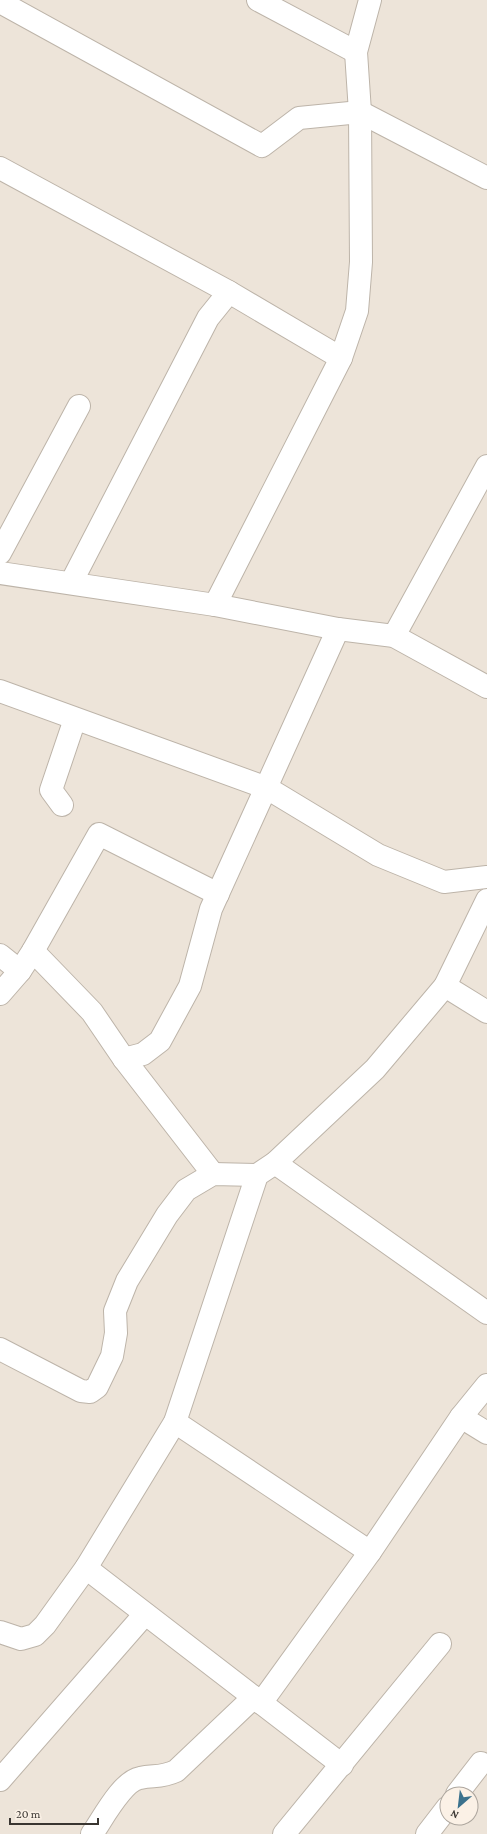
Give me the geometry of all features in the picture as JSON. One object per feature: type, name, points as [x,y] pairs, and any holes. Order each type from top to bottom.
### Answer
[{"type":"street","points":[[258,0],[356,52]]},
{"type":"street","points":[[215,605],[341,358],[357,311],[361,262],[360,112],[356,52],[370,0]]},
{"type":"street","points":[[0,2],[262,146],[299,118],[360,112],[487,178]]},
{"type":"street","points":[[0,168],[229,292],[341,358]]},
{"type":"street","points":[[71,583],[208,318],[229,292]]},
{"type":"street","points":[[0,553],[79,406]]},
{"type":"street","points":[[394,636],[487,466]]},
{"type":"street","points":[[0,573],[215,605],[338,629],[394,636],[487,687]]},
{"type":"street","points":[[124,1059],[143,1054],[160,1041],[190,986],[211,909],[338,629]]},
{"type":"street","points":[[0,690],[75,719],[267,788],[378,855],[444,882],[487,877]]},
{"type":"street","points":[[62,805],[51,790],[75,719]]},
{"type":"street","points":[[0,994],[20,971],[33,951],[99,834],[218,894]]},
{"type":"street","points":[[0,1349],[81,1392],[90,1392],[97,1388],[112,1356],[116,1333],[115,1311],[127,1281],[167,1215],[186,1190],[213,1174],[257,1175],[275,1163],[375,1069],[445,986],[487,900]]},
{"type":"street","points":[[33,951],[92,1012],[124,1059],[213,1174]]},
{"type":"street","points":[[0,955],[20,971]]},
{"type":"street","points":[[445,986],[487,1012]]},
{"type":"street","points":[[275,1163],[487,1312]]},
{"type":"street","points":[[0,1632],[21,1639],[35,1635],[45,1625],[86,1568],[175,1422],[257,1175]]},
{"type":"street","points":[[92,1834],[124,1788],[138,1778],[164,1777],[176,1771],[257,1700],[370,1552],[461,1417],[487,1385]]},
{"type":"street","points":[[461,1417],[487,1433]]},
{"type":"street","points":[[175,1422],[370,1552]]},
{"type":"street","points":[[86,1568],[342,1765]]},
{"type":"street","points":[[0,1780],[145,1614]]},
{"type":"street","points":[[284,1834],[440,1644]]},
{"type":"street","points":[[463,1786],[481,1763]]},
{"type":"street","points":[[427,1834],[439,1818]]}]
